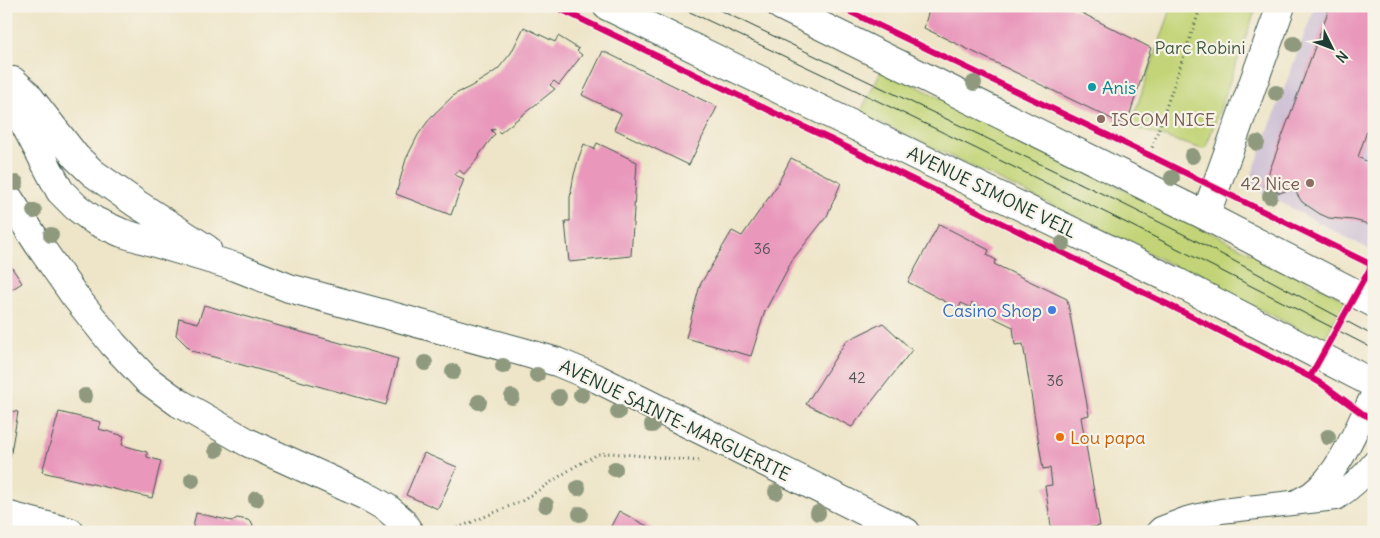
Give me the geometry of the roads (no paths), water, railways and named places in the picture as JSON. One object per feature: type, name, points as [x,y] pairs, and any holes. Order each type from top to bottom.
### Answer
[{"type":"street","name":"AVENUE SIMONE VEIL","points":[[607,6],[1175,281],[1374,384]]},
{"type":"street","points":[[781,6],[1204,215],[1374,303]]},
{"type":"street","points":[[1204,215],[1281,6]]},
{"type":"street","name":"AVENUE SAINTE-MARGUERITE","points":[[6,77],[26,93],[76,158],[93,173],[137,204],[236,267]]},
{"type":"street","name":"AVENUE SAINTE-MARGUERITE","points":[[6,89],[60,191],[76,207],[95,221],[122,233],[236,267],[289,288],[557,362],[598,379],[906,532]]},
{"type":"street","points":[[6,194],[39,245],[80,302],[113,344],[146,379],[179,403],[247,442],[366,496],[387,508],[401,520],[409,532]]},
{"type":"street","points":[[1297,502],[1311,493],[1332,472],[1374,393]]},
{"type":"street","points":[[1158,532],[1161,529],[1187,519],[1220,511],[1336,498],[1364,476],[1374,463]]},
{"type":"street","points":[[1189,532],[1220,511]]},
{"type":"street","points":[[6,515],[70,532]]},
{"type":"tram line","points":[[677,6],[1027,174],[1374,349]]},
{"type":"tram line","points":[[711,6],[1109,197],[1193,239],[1374,336]]},
{"type":"place","name":"Anis","points":[[1092,87]]},
{"type":"place","name":"ISCOM NICE","points":[[1101,119]]},
{"type":"place","name":"42 Nice","points":[[1310,183]]},
{"type":"place","name":"Casino Shop","points":[[1052,310]]},
{"type":"place","name":"Lou papa","points":[[1060,437]]},
{"type":"park label","name":"Parc Robini","points":[[1200,47]]}]
